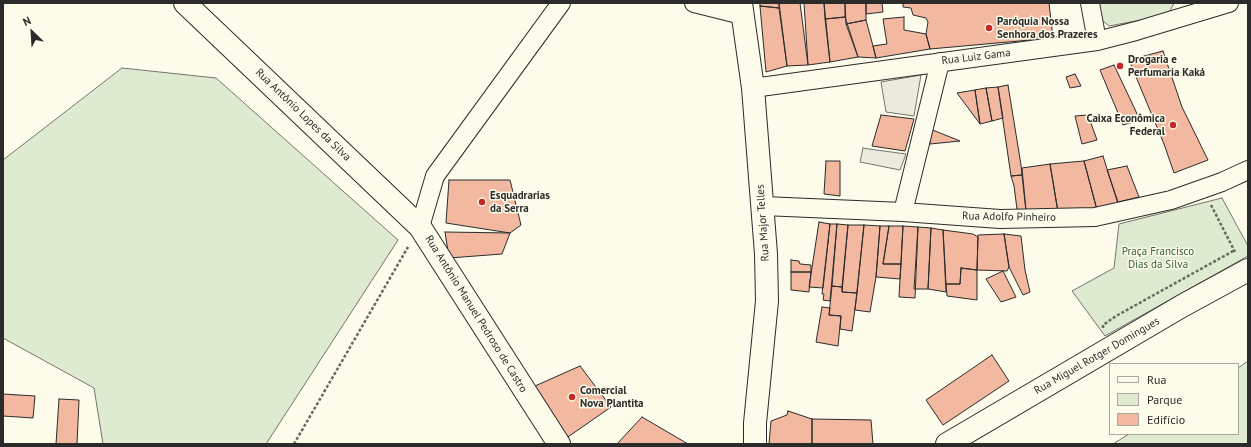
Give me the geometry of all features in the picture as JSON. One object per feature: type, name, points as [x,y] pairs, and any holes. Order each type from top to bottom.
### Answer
[{"type":"main road","name":"Rua Antônio Lopes da Silva","points":[[185,3],[420,227]]},
{"type":"main road","name":"Rua Major Telles","points":[[742,9],[753,88],[766,254],[767,301],[755,423],[755,444]]},
{"type":"main road","name":"Rua Antônio Manuel Pedroso de Castro","points":[[420,227],[559,444]]},
{"type":"main road","name":"Rua Miguel Rotger Domingues","points":[[947,444],[1182,306],[1245,272]]},
{"type":"street","name":"Rua Antônio Manuel Pedroso de Castro","points":[[420,227],[435,176],[561,3]]},
{"type":"street","points":[[694,3],[742,9]]},
{"type":"street","points":[[1090,3],[1096,41]]},
{"type":"street","name":"Rua Luiz Gama","points":[[753,88],[1096,41],[1136,31],[1195,8],[1229,3]]},
{"type":"street","points":[[903,212],[940,62]]},
{"type":"street","name":"Rua Adolfo Pinheiro","points":[[763,206],[903,212],[1000,219],[1096,217],[1171,200],[1222,182],[1248,170]]},
{"type":"path","points":[[1203,188],[1245,272]]},
{"type":"path","points":[[294,444],[420,227]]},
{"type":"green space","points":[[1096,3],[1174,3],[1168,15],[1109,26],[1097,16]]},
{"type":"green space","points":[[122,68],[216,78],[398,240],[266,444],[103,444],[94,388],[3,338],[3,160]]},
{"type":"green space","name":"Praça Francisco Dias da Silva","points":[[1222,198],[1248,246],[1248,256],[1105,336],[1072,291],[1114,268],[1119,224]]},
{"type":"green space","points":[[1248,361],[1248,444],[1113,444],[1127,435],[1239,435],[1239,367]]},
{"type":"shaded area","points":[[921,75],[914,116],[886,112],[881,82]]},
{"type":"shaded area","points":[[863,148],[906,154],[900,170],[860,162]]},
{"type":"building","points":[[760,3],[779,3],[779,8],[760,6]]},
{"type":"building","points":[[779,3],[804,3],[808,65],[787,66]]},
{"type":"building","points":[[800,3],[824,3],[830,62],[808,65]]},
{"type":"building","points":[[824,3],[845,3],[845,17],[825,19]]},
{"type":"building","points":[[845,3],[866,3],[866,20],[846,24]]},
{"type":"building","points":[[866,3],[882,3],[883,12],[866,14]]},
{"type":"building","name":"Paróquia Nossa Senhora dos Prazeres","points":[[903,3],[1049,3],[1053,38],[930,49],[926,34],[928,22],[926,18],[913,15],[911,8],[903,7]]},
{"type":"building","points":[[760,6],[779,8],[787,66],[766,72]]},
{"type":"building","points":[[845,17],[858,57],[830,62],[825,19]]},
{"type":"building","points":[[904,17],[904,30],[926,34],[930,49],[876,58],[873,46],[887,44],[883,19]]},
{"type":"building","points":[[866,20],[876,58],[858,57],[846,24]]},
{"type":"building","name":"Caixa Econômica Federal","points":[[1163,51],[1182,107],[1208,160],[1174,173],[1164,144],[1129,60]]},
{"type":"building","points":[[1114,65],[1140,120],[1123,125],[1100,70]]},
{"type":"building","points":[[1075,74],[1081,86],[1070,88],[1066,77]]},
{"type":"building","points":[[1008,85],[1022,175],[1011,176],[998,87]]},
{"type":"building","points":[[998,87],[1003,118],[992,121],[986,88]]},
{"type":"building","points":[[986,88],[992,121],[980,124],[975,90]]},
{"type":"building","points":[[975,90],[980,124],[957,93]]},
{"type":"building","points":[[881,115],[914,119],[905,151],[872,146]]},
{"type":"building","points":[[1088,115],[1097,140],[1082,144],[1075,116]]},
{"type":"building","points":[[930,129],[960,141],[930,144]]},
{"type":"building","points":[[1103,156],[1119,207],[1097,210],[1084,161]]},
{"type":"building","points":[[826,161],[840,161],[840,196],[824,194]]},
{"type":"building","points":[[1084,161],[1097,210],[1058,212],[1050,164]]},
{"type":"building","points":[[1050,164],[1058,212],[1026,211],[1022,168]]},
{"type":"building","points":[[1127,166],[1139,197],[1118,202],[1107,170]]},
{"type":"building","points":[[1022,175],[1026,211],[1017,209],[1011,176]]},
{"type":"building","name":"Esquadrarias da Serra","points":[[449,180],[510,180],[521,225],[510,233],[446,223]]},
{"type":"building","points":[[819,222],[830,224],[823,288],[809,287]]},
{"type":"building","points":[[830,224],[837,224],[830,301],[823,300],[824,294],[822,294]]},
{"type":"building","points":[[837,224],[848,225],[842,287],[832,286]]},
{"type":"building","points":[[848,225],[864,225],[857,293],[842,292]]},
{"type":"building","points":[[864,225],[880,226],[876,277],[870,312],[855,310]]},
{"type":"building","points":[[880,226],[889,226],[883,264],[901,264],[900,279],[876,277]]},
{"type":"building","points":[[889,226],[903,226],[901,264],[883,264]]},
{"type":"building","points":[[903,226],[918,227],[915,298],[899,297]]},
{"type":"building","points":[[918,227],[931,228],[928,289],[914,289]]},
{"type":"building","points":[[931,228],[943,230],[946,292],[928,289]]},
{"type":"building","points":[[943,230],[973,234],[978,237],[977,270],[961,268],[960,284],[946,284]]},
{"type":"building","points":[[445,232],[510,233],[502,254],[449,258]]},
{"type":"building","points":[[1004,234],[1021,236],[1025,270],[1030,292],[1023,295],[1009,267]]},
{"type":"building","points":[[1004,234],[1009,267],[1007,271],[977,270],[978,235]]},
{"type":"building","points":[[791,260],[799,261],[800,264],[811,265],[811,272],[791,272]]},
{"type":"building","points":[[961,268],[977,270],[977,300],[947,296],[946,284],[960,284]]},
{"type":"building","points":[[1003,271],[1016,297],[1001,302],[986,279]]},
{"type":"building","points":[[791,272],[811,272],[809,292],[791,290]]},
{"type":"building","points":[[832,286],[842,287],[842,292],[857,293],[852,331],[840,329],[841,316],[829,315]]},
{"type":"building","points":[[822,307],[830,308],[829,315],[841,316],[838,346],[816,342]]},
{"type":"building","points":[[992,355],[1009,381],[943,425],[926,400]]},
{"type":"building","name":"Comercial Nova Plantita","points":[[580,366],[611,407],[565,439],[535,386]]},
{"type":"building","points":[[3,394],[35,396],[33,418],[3,416]]},
{"type":"building","points":[[59,399],[79,400],[77,444],[56,444]]},
{"type":"building","points":[[788,411],[812,419],[812,444],[769,444],[771,421],[787,415]]},
{"type":"building","points":[[642,417],[688,444],[617,444]]},
{"type":"building","points":[[812,419],[871,420],[873,444],[812,444]]},
{"type":"place","name":"Paróquia Nossa Senhora dos Prazeres","points":[[989,28]]},
{"type":"place","name":"Drogaria e Perfumaria Kaká","points":[[1120,66]]},
{"type":"place","name":"Caixa Econômica Federal","points":[[1173,125]]},
{"type":"place","name":"Esquadrarias da Serra","points":[[482,202]]},
{"type":"place","name":"Comercial Nova Plantita","points":[[572,397]]}]
